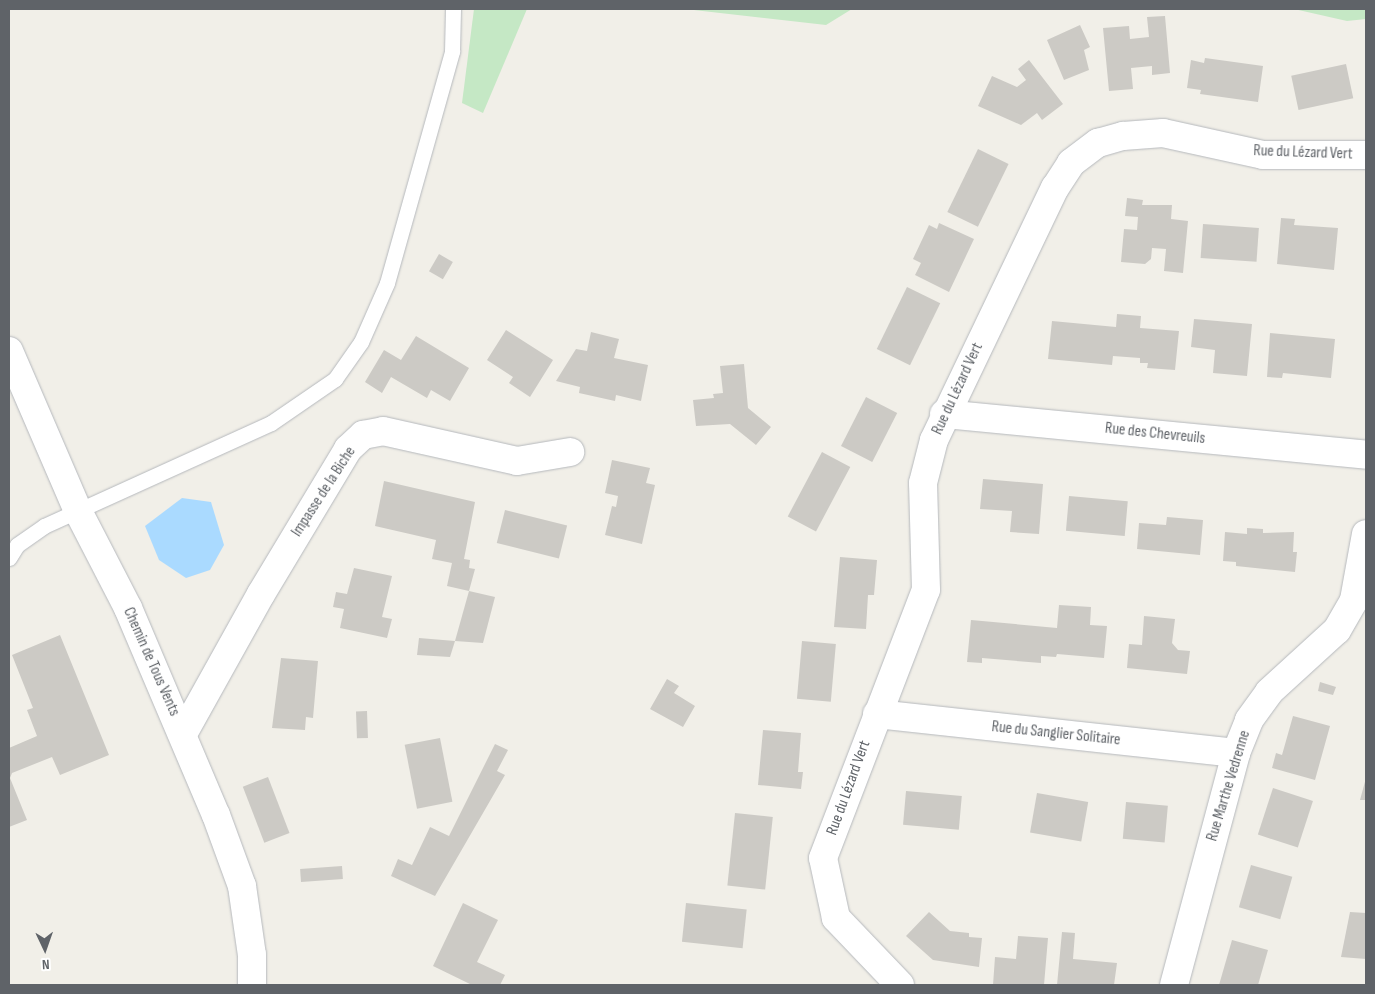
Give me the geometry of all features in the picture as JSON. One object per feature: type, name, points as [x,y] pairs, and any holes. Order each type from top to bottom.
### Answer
[{"type":"street","name":"Rue du Lézard Vert","points":[[900,985],[836,918],[823,858],[926,590],[924,483],[944,414],[1055,188],[1071,164],[1098,143],[1123,136],[1163,133],[1263,155],[1366,155]]},
{"type":"street","name":"Chemin de Tous Vents","points":[[9,351],[78,511],[128,608],[183,734],[242,886],[252,955],[252,985]]},
{"type":"street","name":"Rue des Chevreuils","points":[[944,414],[1366,455]]},
{"type":"street","name":"Impasse de la Biche","points":[[183,734],[260,594],[348,449],[363,435],[382,431],[517,460],[570,452]]},
{"type":"street","name":"Rue Marthe Vedrenne","points":[[1174,985],[1236,753],[1249,720],[1269,692],[1336,630],[1354,600],[1366,534]]},
{"type":"street","name":"Rue du Sanglier Solitaire","points":[[877,714],[1236,753]]},
{"type":"lane","points":[[9,558],[18,545],[44,526],[271,423],[335,380],[361,342],[387,283],[452,51],[453,9]]},
{"type":"green space","points":[[474,9],[527,9],[483,113],[462,103]]},
{"type":"green space","points":[[685,9],[852,9],[826,25]]},
{"type":"green space","points":[[1294,9],[1366,9],[1366,19],[1347,21]]},
{"type":"water","points":[[182,498],[211,502],[224,545],[210,570],[186,578],[159,560],[145,526]]},
{"type":"building","points":[[1165,16],[1170,73],[1152,75],[1152,66],[1131,68],[1133,89],[1109,91],[1103,28],[1129,26],[1130,39],[1149,37],[1147,17]]},
{"type":"building","points":[[1080,25],[1090,47],[1084,50],[1089,70],[1064,80],[1047,40]]},
{"type":"building","points":[[1205,58],[1263,66],[1258,102],[1200,94],[1201,90],[1187,88],[1191,60],[1204,63]]},
{"type":"building","points":[[1029,60],[1063,104],[1042,120],[1037,113],[1021,125],[978,106],[992,76],[1017,87],[1026,80],[1018,69]]},
{"type":"building","points":[[1346,64],[1353,98],[1299,110],[1291,76]]},
{"type":"building","points":[[978,149],[1009,164],[978,227],[947,212]]},
{"type":"building","points":[[1127,198],[1143,200],[1142,205],[1172,205],[1171,219],[1188,221],[1183,273],[1164,271],[1166,249],[1152,248],[1151,259],[1145,264],[1121,262],[1124,229],[1137,230],[1138,217],[1125,216]]},
{"type":"building","points":[[1281,218],[1295,219],[1294,225],[1338,228],[1334,270],[1277,264]]},
{"type":"building","points":[[939,223],[974,239],[949,292],[915,275],[921,263],[913,259],[929,225],[937,229]]},
{"type":"building","points":[[1203,224],[1259,228],[1256,262],[1201,258]]},
{"type":"building","points":[[439,254],[453,262],[443,279],[429,271]]},
{"type":"building","points":[[907,287],[940,303],[910,365],[877,349]]},
{"type":"building","points":[[1117,314],[1141,316],[1140,328],[1179,331],[1175,370],[1147,368],[1148,363],[1140,363],[1140,358],[1113,356],[1112,365],[1048,359],[1052,321],[1116,327]]},
{"type":"building","points":[[1194,319],[1252,324],[1247,376],[1213,373],[1215,350],[1191,347]]},
{"type":"building","points":[[506,330],[553,360],[530,397],[509,383],[513,377],[487,360]]},
{"type":"building","points":[[591,332],[619,339],[614,358],[648,365],[641,401],[616,395],[615,401],[579,393],[580,387],[556,381],[576,349],[587,351]]},
{"type":"building","points":[[1270,333],[1335,339],[1331,378],[1283,373],[1282,378],[1267,377]]},
{"type":"building","points":[[416,336],[469,368],[450,401],[431,390],[427,398],[391,377],[382,393],[365,382],[384,350],[401,360]]},
{"type":"building","points":[[744,364],[748,408],[771,427],[756,445],[730,424],[696,426],[693,400],[714,398],[713,394],[723,393],[720,366]]},
{"type":"building","points":[[866,397],[897,413],[872,462],[841,446]]},
{"type":"building","points":[[822,452],[850,467],[816,531],[788,516]]},
{"type":"building","points":[[612,460],[650,468],[646,483],[655,485],[642,544],[605,535],[612,506],[616,507],[618,496],[605,493]]},
{"type":"building","points":[[983,479],[1043,484],[1039,534],[1010,532],[1012,511],[980,509]]},
{"type":"building","points":[[384,481],[475,502],[464,559],[470,560],[469,568],[475,569],[469,591],[447,586],[452,563],[432,559],[436,540],[375,526]]},
{"type":"building","points":[[1069,496],[1128,501],[1125,536],[1066,531]]},
{"type":"building","points":[[505,510],[567,525],[559,558],[497,543]]},
{"type":"building","points":[[1167,517],[1203,520],[1200,555],[1137,549],[1139,523],[1166,525]]},
{"type":"building","points":[[1247,528],[1263,529],[1263,533],[1294,532],[1293,552],[1297,552],[1295,572],[1236,566],[1236,562],[1223,561],[1225,532],[1247,534]]},
{"type":"building","points":[[840,557],[877,560],[874,595],[868,595],[866,629],[834,627]]},
{"type":"building","points":[[354,568],[392,576],[382,617],[392,619],[387,638],[340,628],[344,609],[333,607],[336,592],[347,594]]},
{"type":"building","points":[[469,591],[495,597],[483,643],[455,641]]},
{"type":"building","points":[[1059,605],[1091,607],[1090,625],[1107,626],[1104,658],[1057,654],[1056,657],[1041,656],[1041,663],[982,658],[982,663],[967,662],[971,620],[1057,628]]},
{"type":"building","points":[[1144,616],[1175,619],[1172,643],[1178,650],[1190,651],[1187,674],[1127,668],[1129,644],[1142,645]]},
{"type":"building","points":[[60,635],[109,755],[60,775],[52,757],[12,773],[10,778],[27,820],[9,827],[9,748],[37,736],[27,710],[33,708],[12,655]]},
{"type":"building","points":[[419,638],[455,641],[450,657],[417,655]]},
{"type":"building","points":[[802,641],[836,644],[831,702],[797,699]]},
{"type":"building","points":[[281,658],[318,661],[313,718],[306,717],[305,730],[272,728]]},
{"type":"building","points":[[667,679],[679,686],[674,693],[695,706],[683,727],[650,709]]},
{"type":"building","points":[[1320,682],[1336,687],[1333,695],[1318,691]]},
{"type":"building","points":[[356,711],[367,711],[368,738],[357,738]]},
{"type":"building","points":[[1293,716],[1330,726],[1315,780],[1272,768],[1276,753],[1282,755]]},
{"type":"building","points":[[763,730],[801,733],[798,772],[803,772],[801,789],[758,785]]},
{"type":"building","points":[[440,738],[452,802],[417,809],[405,745]]},
{"type":"building","points":[[495,744],[508,750],[497,771],[505,775],[435,896],[391,876],[398,859],[412,865],[430,827],[449,836]]},
{"type":"building","points":[[268,777],[290,833],[264,843],[243,787]]},
{"type":"building","points":[[1366,778],[1366,800],[1360,800]]},
{"type":"building","points":[[1273,788],[1313,801],[1298,848],[1258,835]]},
{"type":"building","points":[[906,791],[962,796],[959,830],[903,825]]},
{"type":"building","points":[[1037,793],[1088,802],[1081,841],[1030,832]]},
{"type":"building","points":[[1126,802],[1168,806],[1165,843],[1123,839]]},
{"type":"building","points":[[735,813],[773,817],[765,890],[727,886]]},
{"type":"building","points":[[1251,865],[1292,877],[1280,919],[1239,907]]},
{"type":"building","points":[[342,866],[343,879],[301,882],[300,869]]},
{"type":"building","points":[[463,903],[498,920],[477,962],[505,975],[500,985],[472,985],[433,966]]},
{"type":"building","points":[[686,903],[747,909],[743,948],[682,942]]},
{"type":"building","points":[[929,912],[950,931],[969,933],[969,937],[982,938],[979,967],[933,960],[906,936]]},
{"type":"building","points":[[1350,912],[1366,913],[1366,959],[1341,957]]},
{"type":"building","points":[[1062,932],[1075,933],[1073,959],[1117,963],[1114,985],[1057,985]]},
{"type":"building","points":[[1018,936],[1048,938],[1044,985],[993,985],[995,957],[1016,959]]},
{"type":"building","points":[[1232,940],[1268,950],[1258,985],[1219,985]]}]
